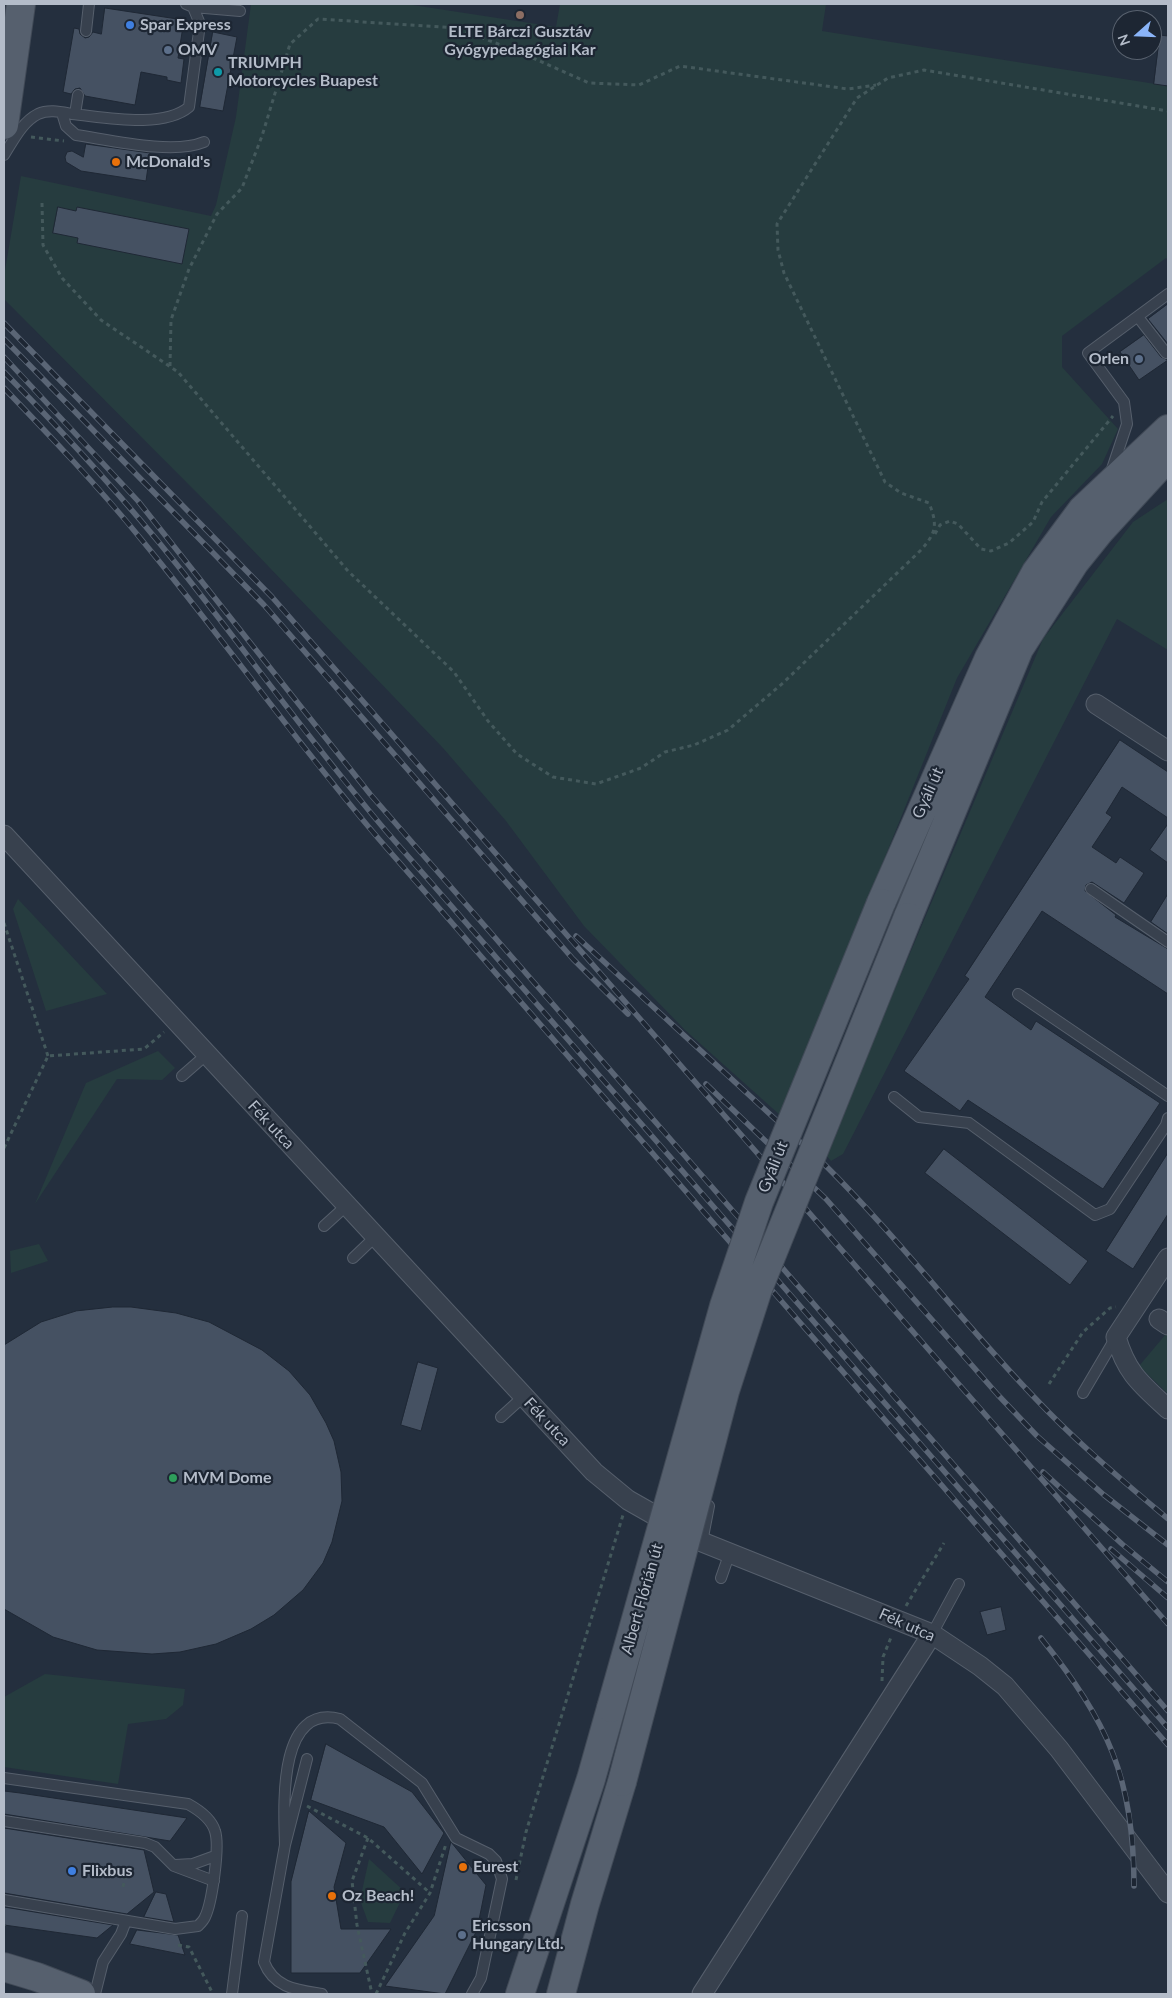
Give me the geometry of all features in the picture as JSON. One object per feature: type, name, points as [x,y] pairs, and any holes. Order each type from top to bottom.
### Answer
[{"type":"main road","points":[[13,130],[10,40],[21,4]]},
{"type":"main road","name":"Gyáli út","points":[[785,1224],[908,917],[1019,649],[1075,562],[1116,493],[1168,429]]},
{"type":"main road","name":"Gyáli út","points":[[759,1202],[881,903],[933,782],[989,658],[1016,606],[1036,572],[1064,532],[1168,457]]},
{"type":"main road","name":"Albert Flórián út","points":[[519,1993],[591,1779],[724,1306],[759,1202]]},
{"type":"main road","name":"Albert Flórián út","points":[[561,1994],[585,1904],[622,1782],[725,1391],[758,1289],[785,1224]]},
{"type":"main road","points":[[4,1967],[81,1994]]},
{"type":"street","points":[[1096,704],[1168,751]]},
{"type":"street","name":"Fék utca","points":[[4,835],[594,1472],[628,1500],[702,1542],[728,1555],[932,1634],[980,1666],[1005,1686],[1059,1749],[1168,1893]]},
{"type":"street","points":[[1168,1258],[1116,1337],[1122,1359],[1132,1375],[1168,1409]]},
{"type":"street","points":[[702,1994],[932,1634]]},
{"type":"lane","points":[[86,31],[89,4]]},
{"type":"lane","points":[[190,5],[240,11]]},
{"type":"lane","points":[[4,155],[24,124],[38,114],[51,111],[128,120],[161,118],[180,114],[189,107],[200,24],[190,5]]},
{"type":"lane","points":[[75,114],[78,95]]},
{"type":"lane","points":[[62,112],[66,126],[76,135],[174,148],[194,147],[204,142]]},
{"type":"lane","points":[[1156,485],[1116,493],[1127,424],[1124,402],[1088,353],[1168,294]]},
{"type":"lane","points":[[1138,317],[1166,353],[1168,351]]},
{"type":"lane","points":[[1091,889],[1168,942]]},
{"type":"lane","points":[[1018,994],[1168,1096]]},
{"type":"lane","points":[[182,1076],[206,1055]]},
{"type":"lane","points":[[894,1097],[919,1117],[969,1123],[1095,1215],[1110,1209],[1166,1125],[1168,1118]]},
{"type":"lane","points":[[324,1226],[346,1206]]},
{"type":"lane","points":[[353,1258],[375,1237]]},
{"type":"lane","points":[[1083,1393],[1116,1337]]},
{"type":"lane","points":[[501,1418],[523,1397]]},
{"type":"lane","points":[[702,1542],[709,1506]]},
{"type":"lane","points":[[721,1578],[728,1555]]},
{"type":"lane","points":[[932,1634],[959,1584]]},
{"type":"lane","points":[[285,1845],[283,1801],[291,1749],[306,1725],[323,1717],[340,1719],[414,1775],[430,1794],[450,1831],[456,1838],[490,1854],[496,1861],[502,1879],[480,1978],[472,1994]]},
{"type":"lane","points":[[307,1759],[285,1845],[264,1962],[268,1972],[282,1985],[322,1994]]},
{"type":"lane","points":[[4,1778],[188,1804],[207,1818],[215,1831],[214,1881],[205,1917],[198,1926],[175,1929],[4,1900]]},
{"type":"lane","points":[[4,1821],[145,1844],[155,1847],[174,1866],[214,1881]]},
{"type":"lane","points":[[174,1866],[193,1864],[215,1856]]},
{"type":"lane","points":[[232,1994],[242,1916]]},
{"type":"lane","points":[[95,1994],[102,1962],[121,1934],[126,1921]]},
{"type":"path","points":[[170,367],[171,320],[189,269],[217,214],[242,188],[262,136],[290,44],[318,19],[457,28],[524,54],[589,83],[639,85],[680,66],[848,89],[877,85]]},
{"type":"path","points":[[933,537],[936,518],[929,503],[901,493],[885,482],[784,273],[778,250],[778,224],[857,98],[888,78],[924,70],[1168,111]]},
{"type":"path","points":[[13,130],[66,141],[76,135]]},
{"type":"path","points":[[42,203],[43,245],[62,278],[101,320],[178,372],[348,571],[454,672],[488,721],[517,754],[553,777],[596,784],[641,768],[665,752],[694,745],[728,730],[783,682],[921,550],[933,537],[940,525],[950,521],[958,524],[981,550],[991,551],[1008,543],[1033,522],[1042,502],[1124,402]]},
{"type":"path","points":[[4,922],[48,1056],[4,1148]]},
{"type":"path","points":[[48,1056],[144,1049],[176,1022]]},
{"type":"path","points":[[1049,1384],[1083,1332]]},
{"type":"path","points":[[514,1889],[526,1832],[628,1500]]},
{"type":"path","points":[[911,1597],[944,1543]]},
{"type":"path","points":[[889,1703],[881,1678],[883,1657],[899,1620]]},
{"type":"path","points":[[296,1804],[310,1806],[368,1838],[430,1893]]},
{"type":"path","points":[[374,1994],[405,1933],[430,1893],[450,1831]]},
{"type":"path","points":[[368,1838],[352,1881],[358,1926],[374,1994]]},
{"type":"path","points":[[123,1887],[126,1871]]},
{"type":"path","points":[[178,1945],[189,1947],[212,1992]]},
{"type":"green space","points":[[251,4],[406,4],[556,27],[560,4],[826,4],[822,31],[1168,86],[1168,260],[1166,258],[1062,336],[1062,367],[1118,429],[1102,464],[1051,517],[957,678],[781,1116],[685,1030],[584,926],[506,821],[443,748],[220,516],[4,299],[4,276],[21,176],[211,216],[216,205],[236,117]]},
{"type":"green space","points":[[1168,499],[1168,650],[1117,619],[843,1154],[831,1161],[825,1154],[1043,639],[1133,522]]},
{"type":"green space","points":[[18,899],[107,994],[46,1011],[13,909]]},
{"type":"green space","points":[[158,1051],[175,1068],[162,1080],[117,1079],[35,1204],[86,1083]]},
{"type":"green space","points":[[39,1244],[48,1261],[11,1273],[10,1251]]},
{"type":"green space","points":[[1166,1334],[1168,1335],[1168,1394],[1139,1366]]},
{"type":"green space","points":[[45,1674],[185,1689],[183,1705],[166,1719],[128,1724],[118,1784],[4,1767],[4,1697]]},
{"type":"green space","points":[[369,1859],[405,1892],[390,1923],[368,1922],[360,1900]]},
{"type":"building","points":[[105,8],[184,20],[178,58],[184,59],[181,83],[167,80],[167,77],[141,72],[135,105],[85,96],[80,88],[75,89],[71,94],[63,92],[74,28],[79,29],[80,34],[85,38],[89,37],[93,32],[101,34]]},
{"type":"building","name":"TRIUMPH Motorcycles Buapest","points":[[213,32],[237,37],[223,111],[200,107]]},
{"type":"building","points":[[1162,35],[1168,36],[1168,86],[1154,84],[1157,60],[1162,60]]},
{"type":"building","name":"McDonald's","points":[[86,144],[150,153],[146,181],[81,171],[66,162],[67,152],[72,151],[83,157]]},
{"type":"building","points":[[58,207],[76,211],[77,207],[189,229],[182,264],[77,243],[78,238],[53,233]]},
{"type":"building","points":[[1168,304],[1168,344],[1148,319]]},
{"type":"building","name":"Orlen","points":[[1144,335],[1161,357],[1168,360],[1139,380],[1120,352]]},
{"type":"building","points":[[1120,740],[1168,772],[1168,818],[1122,787],[1106,813],[1112,817],[1092,847],[1116,863],[1120,857],[1144,873],[1124,903],[1092,882],[1086,885],[1085,891],[1116,915],[1115,917],[1168,949],[1168,994],[1042,911],[985,997],[1031,1030],[1036,1021],[1160,1103],[1103,1189],[968,1100],[960,1111],[904,1071],[969,979],[965,976]]},
{"type":"building","points":[[1168,824],[1168,863],[1150,850]]},
{"type":"building","points":[[1168,894],[1168,934],[1151,922]]},
{"type":"building","points":[[944,1149],[1088,1261],[1070,1285],[925,1173]]},
{"type":"building","points":[[1168,1153],[1168,1214],[1133,1269],[1106,1251]]},
{"type":"building","name":"MVM Dome","points":[[131,1307],[176,1313],[209,1322],[262,1350],[289,1371],[310,1395],[334,1441],[341,1472],[342,1501],[332,1542],[323,1563],[303,1590],[274,1615],[251,1629],[216,1644],[180,1652],[152,1654],[97,1650],[53,1637],[4,1609],[4,1345],[41,1322],[76,1311]]},
{"type":"building","points":[[418,1362],[438,1368],[421,1431],[401,1425]]},
{"type":"building","points":[[1001,1607],[1006,1630],[987,1635],[980,1612]]},
{"type":"building","points":[[326,1744],[412,1792],[444,1833],[422,1874],[384,1827],[311,1800]]},
{"type":"building","points":[[4,1791],[187,1818],[170,1841],[4,1814]]},
{"type":"building","points":[[309,1811],[346,1843],[334,1887],[341,1929],[391,1929],[360,1973],[291,1973],[291,1882]]},
{"type":"building","points":[[4,1828],[144,1850],[154,1892],[127,1914],[4,1893]]},
{"type":"building","points":[[451,1842],[486,1885],[477,1930],[445,1994],[385,1986],[434,1916]]},
{"type":"building","points":[[156,1892],[166,1894],[174,1922],[144,1917]]},
{"type":"building","points":[[4,1907],[113,1925],[97,1938],[4,1925]]},
{"type":"building","points":[[137,1930],[178,1935],[185,1955],[130,1944]]},
{"type":"railway","points":[[4,323],[272,597],[1168,1624]]},
{"type":"railway","points":[[4,339],[264,605],[573,959],[628,1014]]},
{"type":"railway","points":[[4,357],[138,501],[370,794],[1168,1711]]},
{"type":"railway","points":[[4,372],[94,467],[158,541],[386,831],[1168,1728]]},
{"type":"railway","points":[[4,388],[125,519],[201,613],[317,764],[378,838],[1168,1745]]},
{"type":"railway","points":[[576,936],[823,1163],[851,1191],[981,1339],[1050,1413],[1099,1460],[1168,1519]]},
{"type":"railway","points":[[706,1084],[826,1199],[998,1395],[1037,1436],[1104,1495],[1168,1545]]},
{"type":"railway","points":[[1043,1472],[1122,1544],[1168,1582]]},
{"type":"railway","points":[[1111,1549],[1168,1598]]},
{"type":"railway","points":[[1041,1638],[1084,1697],[1113,1753],[1129,1814],[1133,1848],[1134,1886]]},
{"type":"place","name":"ELTE Bárczi Gusztáv Gyógypedagógiai Kar","points":[[520,15]]},
{"type":"place","name":"Spar Express","points":[[130,25]]},
{"type":"place","name":"OMV","points":[[168,50]]},
{"type":"place","name":"TRIUMPH Motorcycles Buapest","points":[[218,72]]},
{"type":"place","name":"McDonald's","points":[[116,162]]},
{"type":"place","name":"Orlen","points":[[1139,359]]},
{"type":"place","name":"MVM Dome","points":[[173,1478]]},
{"type":"place","name":"Eurest","points":[[463,1867]]},
{"type":"place","name":"Flixbus","points":[[72,1871]]},
{"type":"place","name":"Oz Beach!","points":[[332,1896]]},
{"type":"place","name":"Ericsson Hungary Ltd.","points":[[462,1935]]}]
